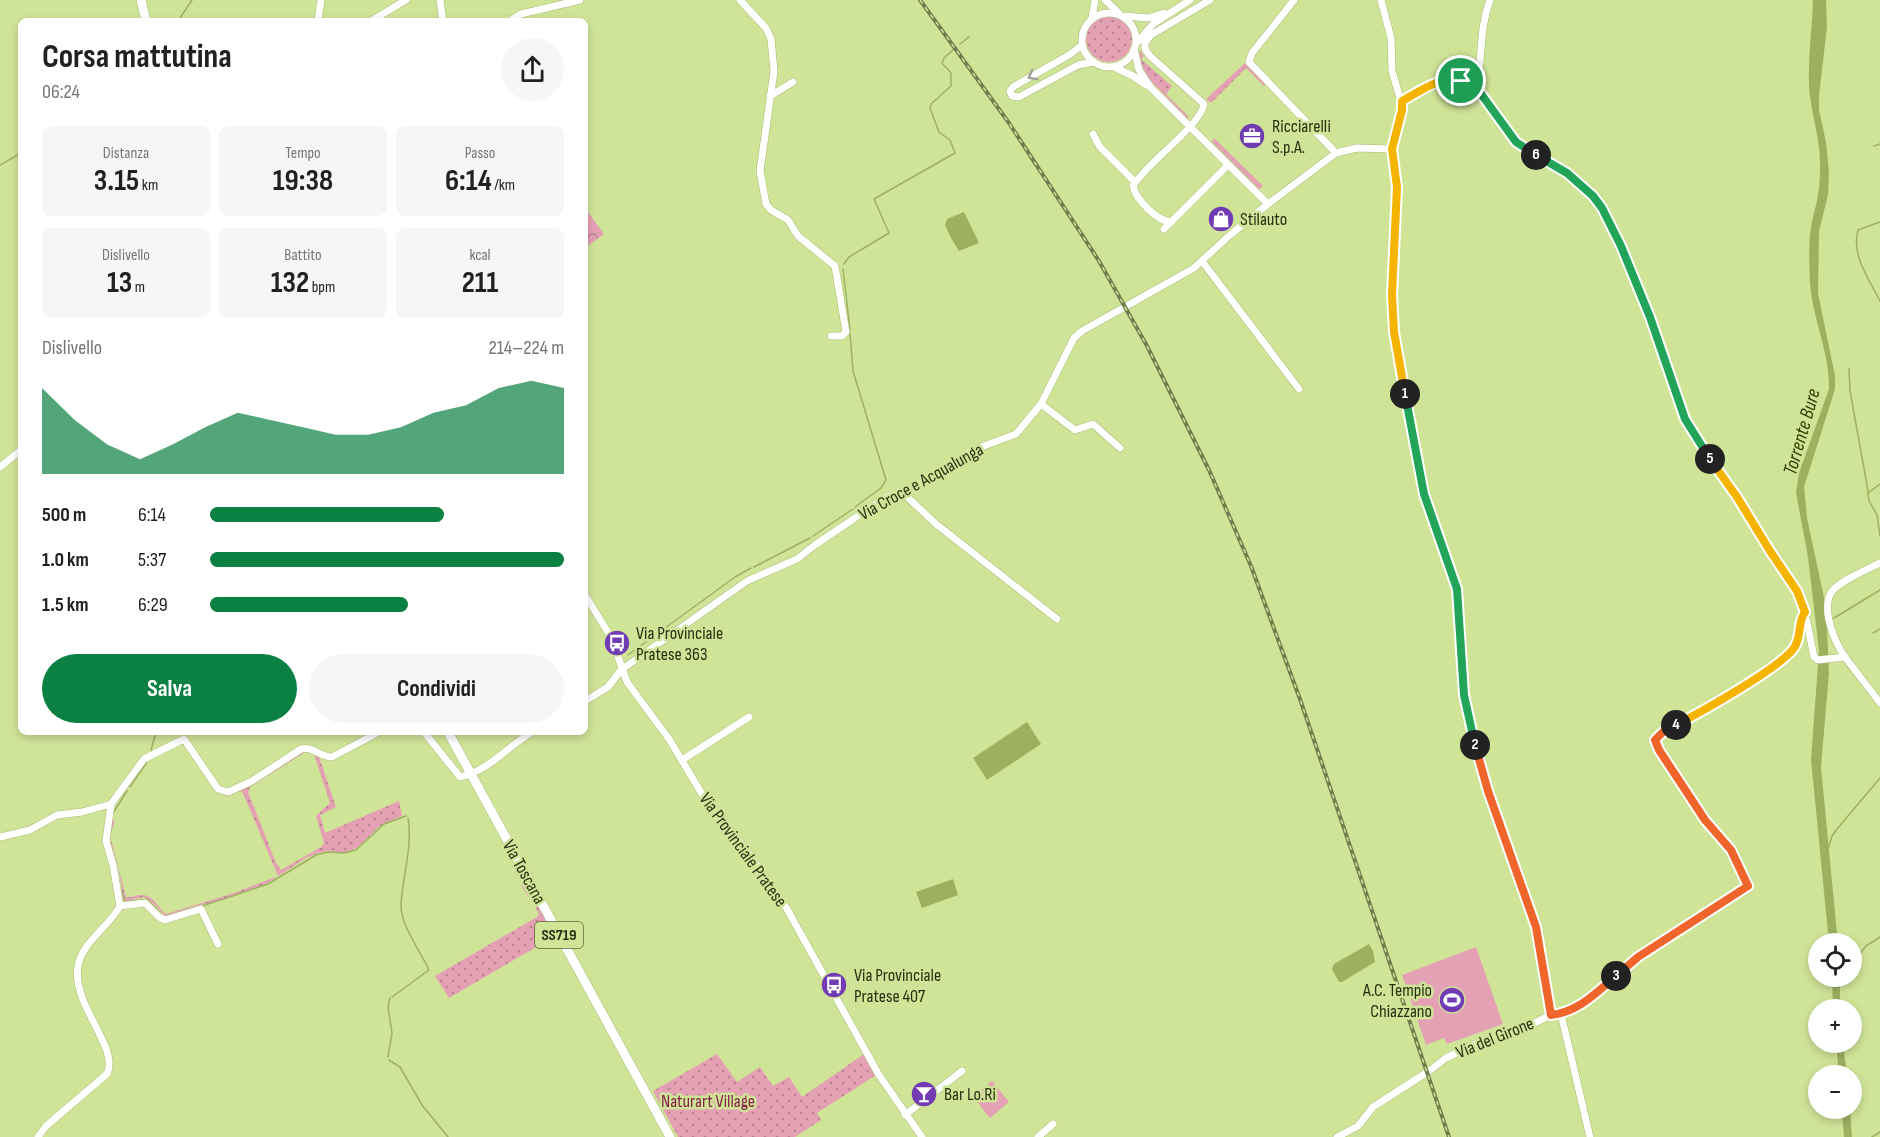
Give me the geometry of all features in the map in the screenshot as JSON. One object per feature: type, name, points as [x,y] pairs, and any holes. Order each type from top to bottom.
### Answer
[{"type":"main road","points":[[141,0],[145,18]]},
{"type":"main road","name":"Via Toscana","points":[[450,735],[670,1137]]},
{"type":"street","points":[[318,18],[321,0]]},
{"type":"street","points":[[440,0],[443,18]]},
{"type":"street","points":[[515,18],[521,14],[580,0]]},
{"type":"street","points":[[740,0],[769,33],[774,67],[760,165],[764,199],[771,210],[788,220],[798,236],[835,266],[846,332],[842,336],[831,336]]},
{"type":"street","points":[[1095,0],[1092,18],[1084,29],[1082,45],[1086,54],[1094,62],[1104,66],[1113,66],[1126,61],[1148,28],[1190,0]]},
{"type":"street","points":[[1105,0],[1134,28],[1139,70],[1151,88],[1268,204]]},
{"type":"street","points":[[1171,222],[1161,219],[1137,196],[1133,187],[1135,182],[1189,127],[1203,109],[1204,104],[1150,56],[1145,49],[1145,43],[1151,35],[1210,0]]},
{"type":"street","points":[[1294,0],[1252,53],[1249,62],[1336,153],[1353,148],[1392,149]]},
{"type":"street","points":[[1381,0],[1391,38],[1392,71],[1402,101],[1402,110],[1392,149],[1397,187],[1392,295],[1393,325],[1416,458],[1427,505],[1457,589],[1462,683],[1467,712],[1488,791],[1536,927],[1551,1015]]},
{"type":"street","points":[[1476,87],[1481,57],[1482,25],[1490,0]]},
{"type":"street","points":[[376,18],[403,1]]},
{"type":"street","points":[[1092,18],[1105,12],[1148,18],[1170,12]]},
{"type":"street","points":[[1082,45],[1070,55],[1013,87],[1010,91],[1012,96],[1019,97],[1076,66],[1094,62]]},
{"type":"street","points":[[1113,66],[1151,88]]},
{"type":"street","points":[[1402,101],[1449,79],[1476,87],[1516,142],[1567,173],[1593,196],[1602,208],[1621,246],[1650,317],[1685,419],[1797,591],[1805,612],[1814,657],[1818,660],[1845,657]]},
{"type":"street","points":[[770,96],[793,82]]},
{"type":"street","points":[[1093,134],[1098,144],[1135,182]]},
{"type":"street","name":"Via Croce e Acqualunga","points":[[588,698],[608,687],[621,670],[747,581],[798,559],[880,501],[918,487],[973,450],[1016,434],[1041,404],[1074,338],[1082,331],[1191,270],[1268,204],[1336,153]]},
{"type":"street","points":[[1164,229],[1228,165]]},
{"type":"street","points":[[1202,261],[1299,389]]},
{"type":"street","points":[[1041,404],[1075,430],[1093,424],[1120,448]]},
{"type":"street","points":[[0,467],[18,452]]},
{"type":"street","points":[[903,493],[936,524],[1057,620]]},
{"type":"street","points":[[1880,563],[1839,586],[1831,593],[1829,606],[1832,634],[1845,657],[1880,703]]},
{"type":"street","name":"Via Provinciale Pratese","points":[[588,600],[611,637],[627,682],[656,719],[705,799],[746,849],[787,909],[867,1056],[922,1137]]},
{"type":"street","name":"Via del Girone","points":[[1337,1137],[1359,1126],[1377,1104],[1446,1058],[1484,1040],[1520,1030],[1551,1015],[1561,1014],[1589,999],[1638,957],[1748,888],[1748,883],[1731,850],[1692,803],[1655,740],[1664,731],[1734,691],[1789,654],[1797,643],[1800,621],[1805,612]]},
{"type":"street","points":[[682,760],[749,717]]},
{"type":"street","points":[[120,906],[106,841],[111,804],[144,759],[181,739],[187,742],[218,789],[225,792],[252,781],[301,749],[309,748],[332,757],[373,735]]},
{"type":"street","points":[[426,735],[460,777],[472,775],[498,759],[527,735]]},
{"type":"street","points":[[0,837],[30,830],[57,815],[82,812],[111,804]]},
{"type":"street","points":[[38,1137],[46,1126],[109,1070],[110,1056],[82,1001],[77,970],[84,951],[120,906],[146,903],[160,918],[167,920],[201,909],[218,944]]},
{"type":"street","points":[[1561,1014],[1590,1137]]},
{"type":"street","points":[[905,1115],[962,1071]]},
{"type":"street","points":[[1038,1137],[1053,1124]]},
{"type":"green space","points":[[1109,16],[1125,23],[1132,39],[1125,55],[1109,62],[1093,55],[1086,39],[1093,23]]},
{"type":"green space","points":[[1140,50],[1144,56],[1141,59],[1172,86],[1166,94],[1189,117],[1187,118],[1148,78],[1141,60],[1139,61]]},
{"type":"green space","points":[[1246,62],[1266,84],[1264,86],[1246,68],[1211,103],[1206,99]]},
{"type":"green space","points":[[1214,138],[1263,186],[1259,189],[1212,142]]},
{"type":"green space","points":[[588,212],[604,234],[588,246]]},
{"type":"green space","points":[[305,751],[250,787],[248,792],[276,863],[281,870],[324,843],[316,816],[330,803],[314,754],[309,752],[318,754],[336,807],[320,815],[325,833],[399,801],[402,816],[380,826],[357,848],[343,853],[327,851],[318,853],[306,858],[266,884],[227,899],[192,907],[166,917],[144,897],[124,900],[118,867],[126,897],[146,896],[153,899],[166,914],[234,893],[278,876],[243,793],[241,791],[225,797],[225,795],[240,789]]},
{"type":"green space","points":[[526,882],[558,944],[554,946],[550,939],[449,998],[435,976],[539,914],[530,896],[528,897],[521,885]]},
{"type":"green space","name":"A.C. Tempio Chiazzano","points":[[1476,947],[1503,1024],[1447,1044],[1444,1038],[1426,1045],[1402,975]]},
{"type":"green space","name":"Naturart Village","points":[[717,1054],[737,1082],[760,1067],[773,1086],[789,1077],[802,1097],[864,1054],[876,1075],[817,1113],[821,1120],[795,1137],[678,1137],[653,1091]]},
{"type":"green space","points":[[992,1081],[1009,1102],[990,1118],[973,1097]]},
{"type":"shaded area","points":[[1813,0],[1826,0],[1827,27],[1819,110],[1826,142],[1829,173],[1828,195],[1819,231],[1818,293],[1835,376],[1835,389],[1804,487],[1807,518],[1826,607],[1829,673],[1821,767],[1837,933],[1828,933],[1811,759],[1819,651],[1808,557],[1796,493],[1799,473],[1829,389],[1827,362],[1811,295],[1810,238],[1817,202],[1820,168],[1819,147],[1809,87]]},
{"type":"shaded area","points":[[964,212],[979,243],[959,251],[945,225],[947,219]]},
{"type":"shaded area","points":[[1027,722],[1041,744],[987,780],[973,758]]},
{"type":"shaded area","points":[[953,879],[958,895],[922,908],[916,892]]},
{"type":"shaded area","points":[[1369,944],[1375,962],[1339,982],[1332,969],[1334,964]]},
{"type":"shaded area","points":[[1832,987],[1840,987],[1840,999],[1833,999]]},
{"type":"shaded area","points":[[1837,1053],[1844,1053],[1846,1065],[1838,1065]]},
{"type":"shaded area","points":[[1843,1119],[1851,1119],[1852,1137],[1844,1137]]},
{"type":"waterway","points":[[180,18],[192,0]]},
{"type":"waterway","points":[[960,44],[969,37]]},
{"type":"waterway","points":[[844,264],[849,257],[889,233],[874,199],[955,153],[950,140],[939,132],[930,108],[931,104],[951,86],[951,73],[942,63],[953,50]]},
{"type":"waterway","points":[[1874,146],[1880,144]]},
{"type":"waterway","points":[[0,165],[18,155]]},
{"type":"waterway","points":[[1880,222],[1858,230],[1856,239],[1862,267],[1880,301]]},
{"type":"waterway","points":[[843,269],[850,330]]},
{"type":"waterway","points":[[850,333],[853,371],[886,480],[881,488],[855,507]]},
{"type":"waterway","points":[[1849,369],[1850,391],[1869,501],[1877,515],[1880,536]]},
{"type":"waterway","points":[[1868,493],[1880,484]]},
{"type":"waterway","points":[[813,536],[853,509]]},
{"type":"waterway","points":[[754,567],[810,538]]},
{"type":"waterway","points":[[628,655],[735,577],[751,568]]},
{"type":"waterway","points":[[1834,618],[1880,590]]},
{"type":"waterway","points":[[1873,633],[1880,629]]},
{"type":"waterway","points":[[151,750],[155,735]]},
{"type":"waterway","points":[[130,787],[147,762]]},
{"type":"waterway","points":[[1828,849],[1837,829],[1880,778]]},
{"type":"waterway","points":[[113,813],[127,791]]},
{"type":"waterway","points":[[202,906],[268,884],[316,855],[356,850],[384,824],[406,816]]},
{"type":"waterway","points":[[392,997],[429,970],[402,914],[409,840],[408,818]]},
{"type":"waterway","points":[[120,887],[125,902],[147,899],[163,916]]},
{"type":"waterway","points":[[1862,951],[1880,937]]},
{"type":"waterway","points":[[388,1057],[392,1033],[388,1007],[390,998]]},
{"type":"waterway","points":[[389,1060],[400,1067],[422,1105],[448,1137]]},
{"type":"waterway","points":[[1872,1137],[1880,1132]]},
{"type":"railway","points":[[920,0],[1009,123],[1099,261],[1147,346],[1209,470],[1251,566],[1301,702],[1449,1137]]},
{"type":"place","name":"Ricciarelli S.p.A.","points":[[1252,136]]},
{"type":"place","name":"Stilauto","points":[[1221,219]]},
{"type":"place","name":"Via Provinciale Pratese 363","points":[[617,643]]},
{"type":"place","name":"Via Provinciale Pratese 407","points":[[834,985]]},
{"type":"place","name":"A.C. Tempio Chiazzano","points":[[1452,1000]]},
{"type":"place","name":"Bar Lo.Ri","points":[[924,1094]]},
{"type":"route","points":[[1453,79],[1461,81],[1476,87],[1516,142],[1567,173],[1593,196],[1602,208],[1621,246],[1650,317],[1685,419],[1797,591],[1805,612],[1800,621],[1797,643],[1789,654],[1734,691],[1664,731],[1655,740],[1692,803],[1731,850],[1748,883],[1748,888],[1638,957],[1589,999],[1561,1014],[1551,1015],[1536,927],[1488,791],[1465,706],[1457,589],[1421,483],[1392,318],[1397,187],[1392,149],[1402,110],[1402,101],[1436,83],[1453,79]]},
{"type":"water label","name":"Torrente Bure","points":[[1802,432]]}]
